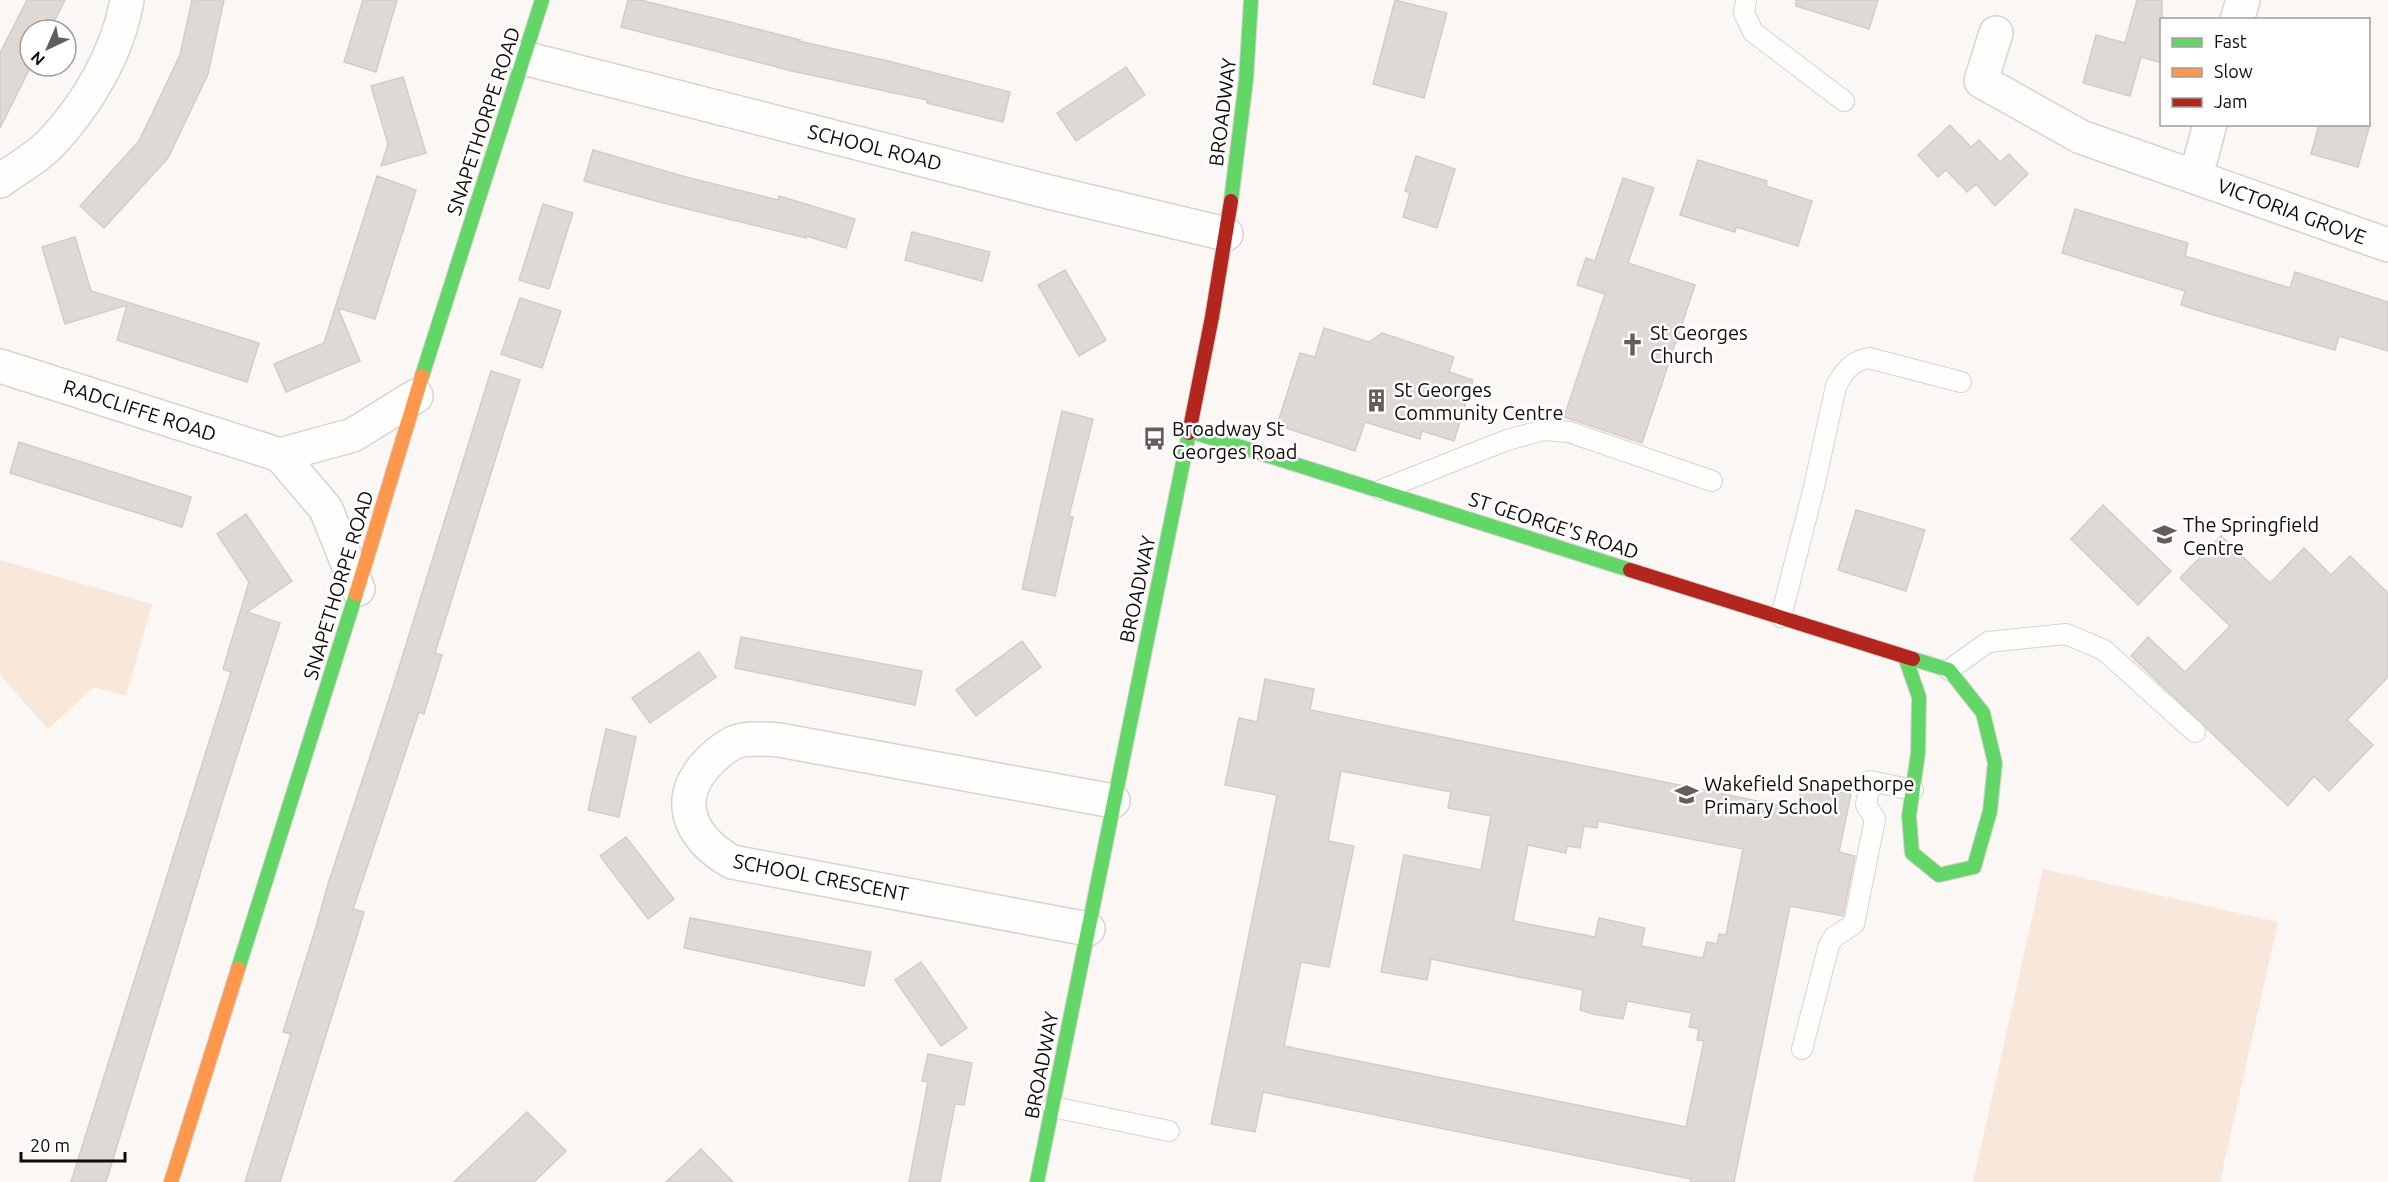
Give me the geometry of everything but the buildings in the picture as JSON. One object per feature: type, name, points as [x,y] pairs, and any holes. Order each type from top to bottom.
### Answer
[{"type":"street","points":[[0,181],[48,146],[96,85],[124,20],[127,0]]},
{"type":"street","name":"SNAPETHORPE ROAD","points":[[171,1182],[542,0]]},
{"type":"street","name":"BROADWAY","points":[[1037,1182],[1190,431],[1226,234],[1249,57],[1251,0]]},
{"type":"street","points":[[2238,18],[2243,0]]},
{"type":"street","name":"VICTORIA GROVE","points":[[1996,33],[1981,81],[2081,137],[2388,245]]},
{"type":"street","name":"SCHOOL ROAD","points":[[524,58],[1038,189],[1226,234]]},
{"type":"street","name":"VICTORIA GROVE","points":[[2196,176],[2209,126]]},
{"type":"street","name":"RADCLIFFE ROAD","points":[[0,366],[280,455]]},
{"type":"street","points":[[358,589],[326,509],[280,455],[353,435],[416,396]]},
{"type":"street","name":"ST GEORGE'S ROAD","points":[[1190,431],[1949,670]]},
{"type":"street","points":[[1905,657],[1919,697],[1918,753],[1909,816],[1912,853],[1939,875],[1974,867],[1990,811],[1995,763],[1983,713],[1949,670]]},
{"type":"street","name":"SCHOOL CRESCENT","points":[[1088,929],[732,862],[714,852],[699,836],[688,813],[691,788],[715,755],[734,742],[755,739],[779,740],[896,760],[1113,801]]},
{"type":"lane","points":[[1746,0],[1744,13],[1753,32],[1844,101]]},
{"type":"lane","points":[[1780,617],[1814,487],[1836,386],[1843,374],[1856,360],[1869,358],[1961,382]]},
{"type":"lane","points":[[1381,490],[1507,440],[1544,430],[1569,432],[1712,481]]},
{"type":"lane","points":[[1949,670],[1988,642],[2066,634],[2104,650],[2195,732]]},
{"type":"lane","points":[[1802,1049],[1829,945],[1834,937],[1854,924],[1875,819],[1866,805],[1870,781],[1913,790]]},
{"type":"lane","points":[[1053,1107],[1169,1131]]},
{"type":"shaded area","points":[[0,560],[152,604],[126,696],[94,687],[48,729],[0,675]]},
{"type":"shaded area","points":[[2043,869],[2278,922],[2220,1182],[1973,1182]]},
{"type":"traffic: fast","points":[[422,376],[542,0]]},
{"type":"traffic: fast","points":[[1231,201],[1246,80],[1251,0]]},
{"type":"traffic: fast","points":[[1190,431],[1630,570]]},
{"type":"traffic: fast","points":[[1037,1182],[1189,433]]},
{"type":"traffic: fast","points":[[238,969],[356,594]]},
{"type":"traffic: fast","points":[[1905,657],[1919,697],[1918,753],[1909,816],[1912,853],[1939,875],[1974,867],[1990,811],[1995,763],[1983,713],[1949,670],[1913,659]]},
{"type":"traffic: slow","points":[[356,594],[422,376]]},
{"type":"traffic: slow","points":[[171,1182],[238,969]]},
{"type":"traffic: jam","points":[[1189,433],[1212,317],[1231,201]]},
{"type":"traffic: jam","points":[[1630,570],[1913,659]]},
{"type":"place","name":"St Georges Church","points":[[1632,344]]},
{"type":"place","name":"St Georges Community Centre","points":[[1376,401]]},
{"type":"place","name":"Broadway St Georges Road","points":[[1154,439]]},
{"type":"place","name":"The Springfield Centre","points":[[2165,535]]},
{"type":"place","name":"Wakefield Snapethorpe Primary School","points":[[1686,794]]}]
